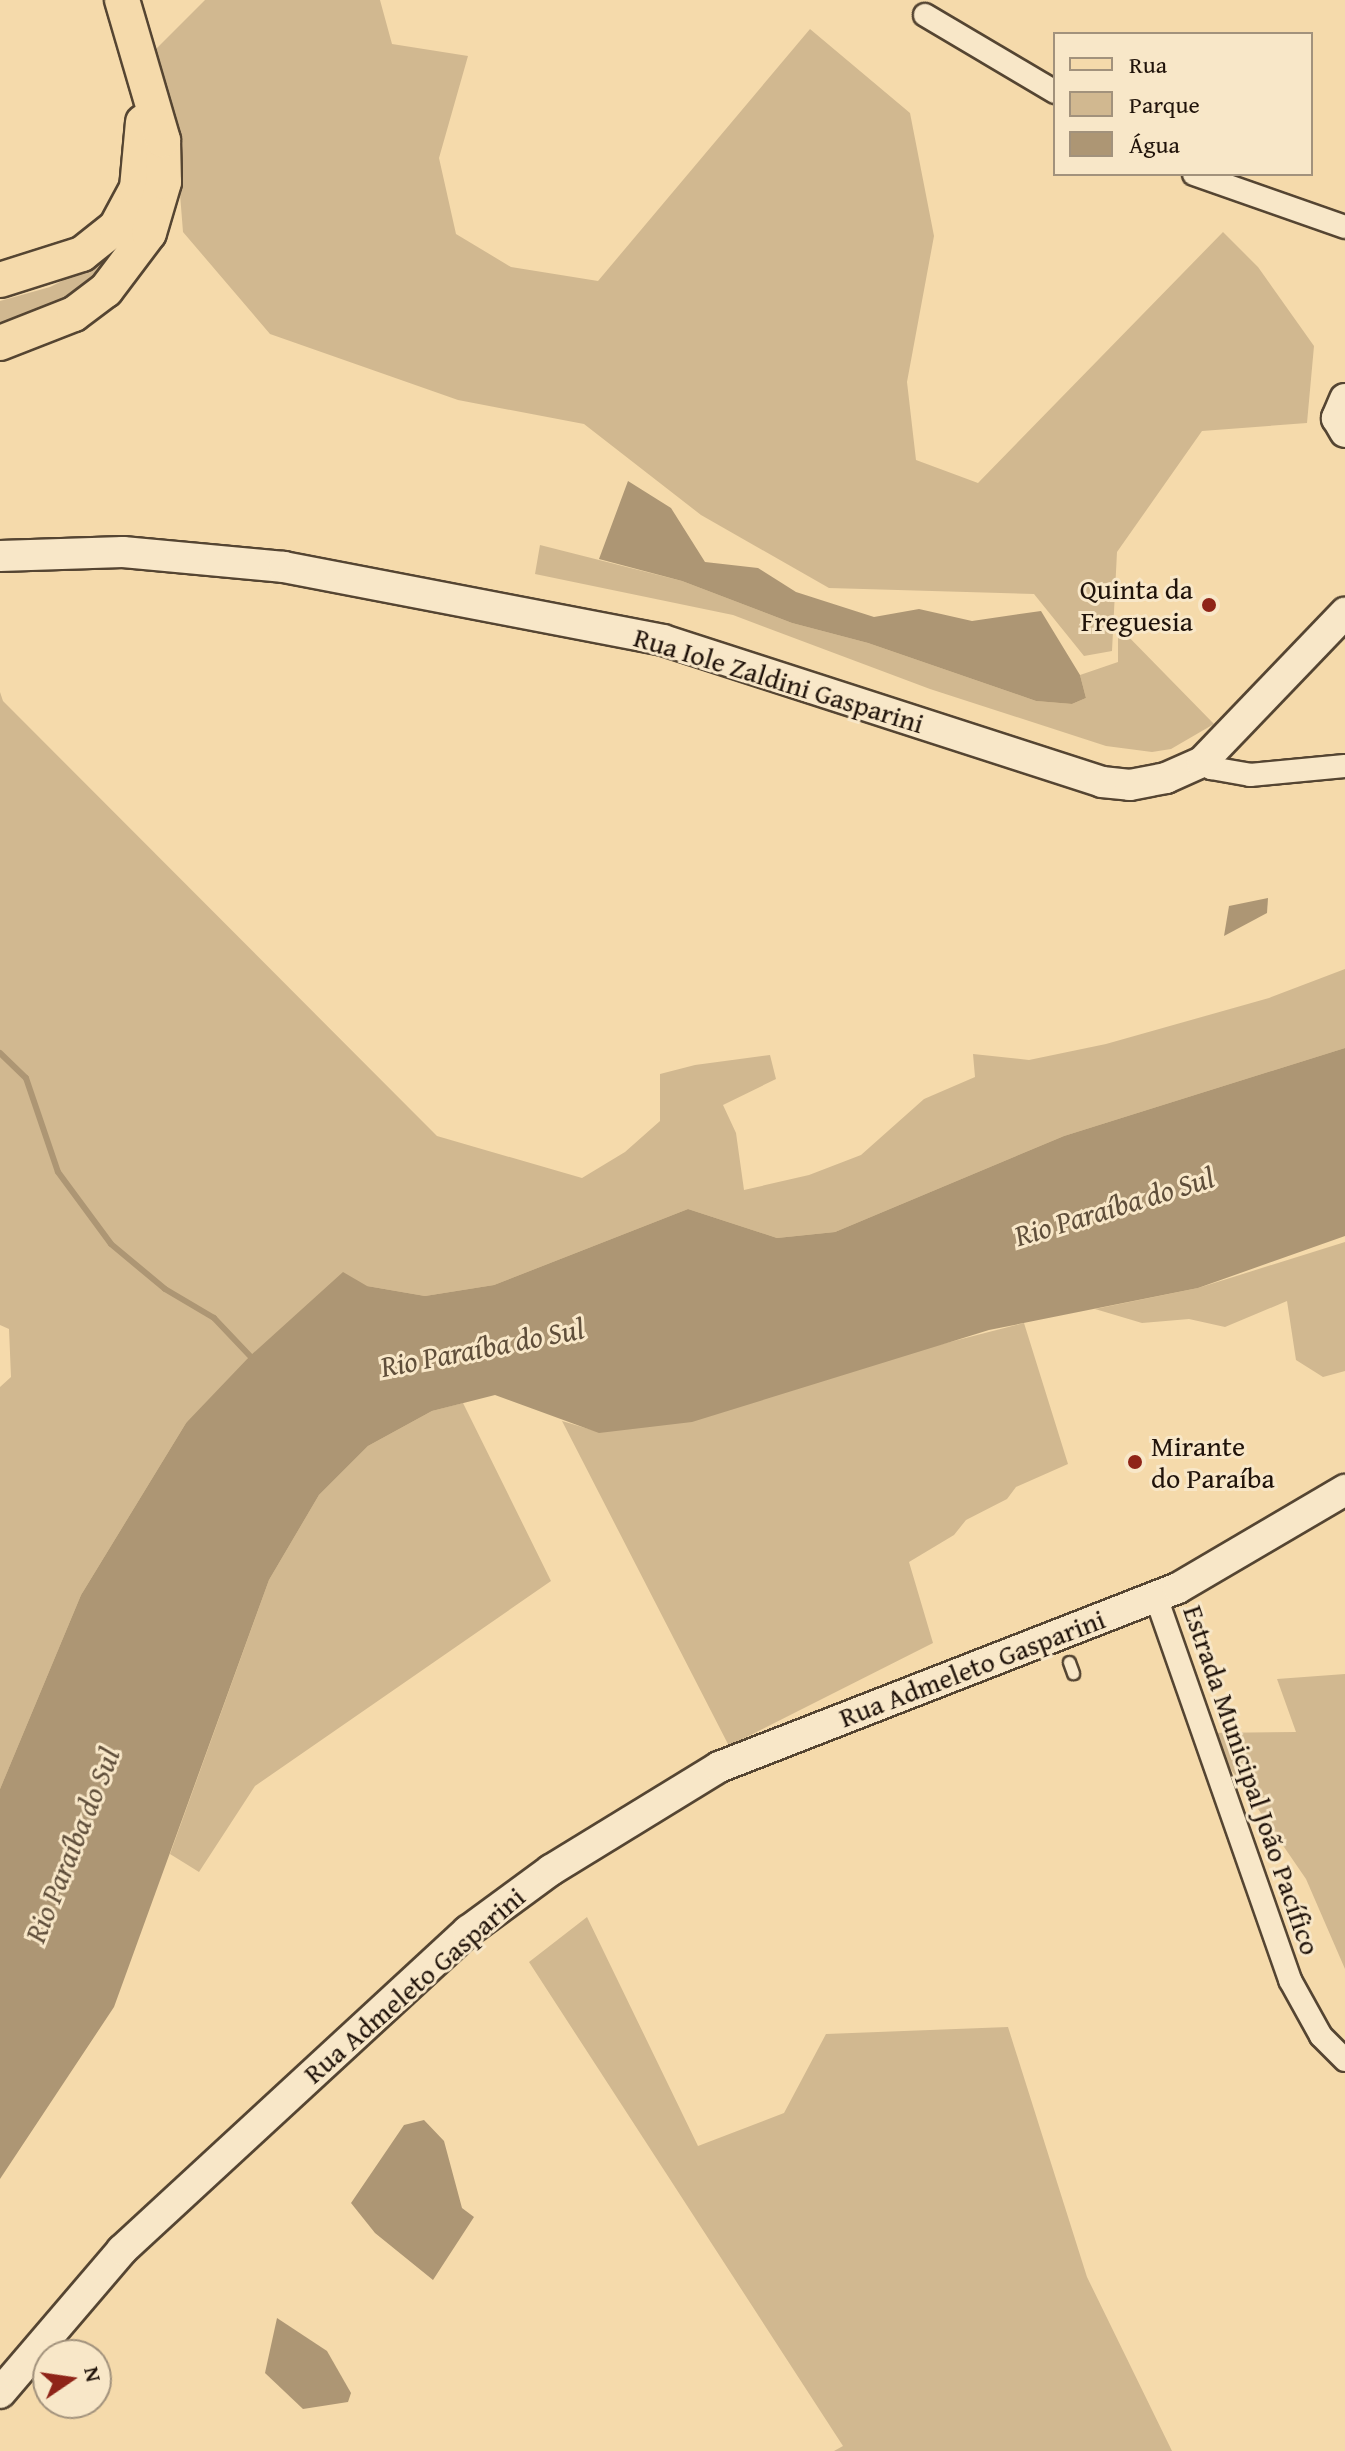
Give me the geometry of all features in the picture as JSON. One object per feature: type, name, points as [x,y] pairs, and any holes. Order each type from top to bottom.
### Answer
[{"type":"main road","points":[[0,343],[74,314],[106,290],[149,233],[164,182],[163,140],[122,0]]},
{"type":"main road","points":[[0,280],[82,254],[116,227],[137,188],[145,86]]},
{"type":"main road","points":[[1345,399],[1337,418],[1345,432]]},
{"type":"main road","name":"Rua Iole Zaldini Gasparini","points":[[0,556],[123,552],[284,567],[663,640],[1102,782],[1130,785],[1166,778],[1202,762],[1345,613]]},
{"type":"main road","name":"Rua Admeleto Gasparini","points":[[0,2393],[122,2250],[468,1931],[551,1870],[719,1767],[1156,1597],[1345,1490]]},
{"type":"street","points":[[925,15],[1053,91]]},
{"type":"street","points":[[1200,176],[1345,227]]},
{"type":"street","points":[[1202,762],[1211,768],[1250,775],[1345,766]]},
{"type":"street","name":"Estrada Municipal João Pacífico","points":[[1156,1597],[1290,1980],[1321,2036],[1345,2060]]},
{"type":"green space","points":[[205,0],[380,0],[392,44],[468,56],[439,158],[456,234],[511,267],[598,281],[810,29],[910,113],[934,236],[907,382],[916,460],[978,483],[1223,232],[1258,267],[1314,346],[1307,423],[1202,431],[1117,552],[1112,651],[1084,656],[1034,594],[829,588],[701,515],[584,424],[458,400],[270,334],[183,232],[174,118],[156,49]]},
{"type":"green space","points":[[111,256],[116,262],[78,294],[0,329],[0,301],[50,287]]},
{"type":"green space","points":[[540,545],[682,581],[792,623],[868,643],[1036,701],[1072,704],[1086,698],[1080,675],[1118,662],[1118,626],[1214,724],[1171,749],[1152,752],[1106,746],[930,689],[733,615],[535,574]]},
{"type":"green space","points":[[0,692],[3,701],[437,1136],[582,1178],[625,1152],[660,1121],[660,1074],[695,1065],[770,1055],[776,1079],[723,1105],[736,1133],[744,1190],[809,1175],[861,1155],[924,1099],[975,1077],[973,1054],[1029,1060],[1106,1044],[1269,998],[1345,969],[1345,1048],[1064,1136],[835,1232],[777,1238],[688,1209],[494,1285],[425,1296],[367,1286],[186,1423],[81,1595],[0,1789],[0,1387],[11,1377],[9,1329],[0,1325]]},
{"type":"green space","points":[[1345,1242],[1345,1371],[1323,1377],[1296,1360],[1287,1301],[1225,1327],[1189,1319],[1142,1323],[1095,1309],[1198,1288]]},
{"type":"green space","points":[[1024,1323],[1068,1464],[1016,1487],[1007,1499],[966,1520],[954,1535],[909,1562],[933,1643],[729,1746],[562,1421],[599,1432]]},
{"type":"green space","points":[[463,1403],[551,1581],[255,1786],[199,1872],[170,1854],[269,1580],[319,1495],[368,1446],[432,1411]]},
{"type":"green space","points":[[1345,1674],[1345,1969],[1306,1879],[1206,1733],[1296,1732],[1277,1679]]},
{"type":"green space","points":[[587,1917],[698,2146],[784,2113],[826,2034],[1008,2027],[1087,2277],[1172,2451],[834,2451],[843,2446],[529,1962]]},
{"type":"water","points":[[628,481],[671,508],[705,562],[758,568],[796,592],[874,617],[919,609],[972,621],[1041,611],[1080,675],[1086,698],[1072,704],[1036,701],[868,643],[792,623],[682,581],[599,559]]},
{"type":"water","points":[[1268,898],[1267,913],[1224,936],[1229,906]]},
{"type":"water","name":"Rio Paraíba do Sul","points":[[1345,1048],[1345,1236],[1198,1288],[989,1330],[692,1422],[599,1433],[495,1395],[432,1411],[368,1446],[319,1495],[269,1580],[114,2007],[0,2179],[0,1789],[81,1595],[186,1423],[250,1356],[343,1272],[367,1286],[425,1296],[494,1285],[688,1209],[777,1238],[835,1232],[1064,1136]]},
{"type":"water","points":[[424,2120],[444,2141],[462,2208],[474,2217],[433,2280],[375,2233],[351,2203],[404,2125]]},
{"type":"water","points":[[277,2318],[327,2351],[351,2393],[348,2402],[303,2409],[265,2373]]},
{"type":"waterway","points":[[0,1053],[26,1078],[58,1172],[111,1244],[165,1289],[214,1318],[250,1356]]},
{"type":"place","name":"Quinta da Freguesia","points":[[1209,605]]},
{"type":"place","name":"Mirante do Paraíba","points":[[1135,1462]]}]
